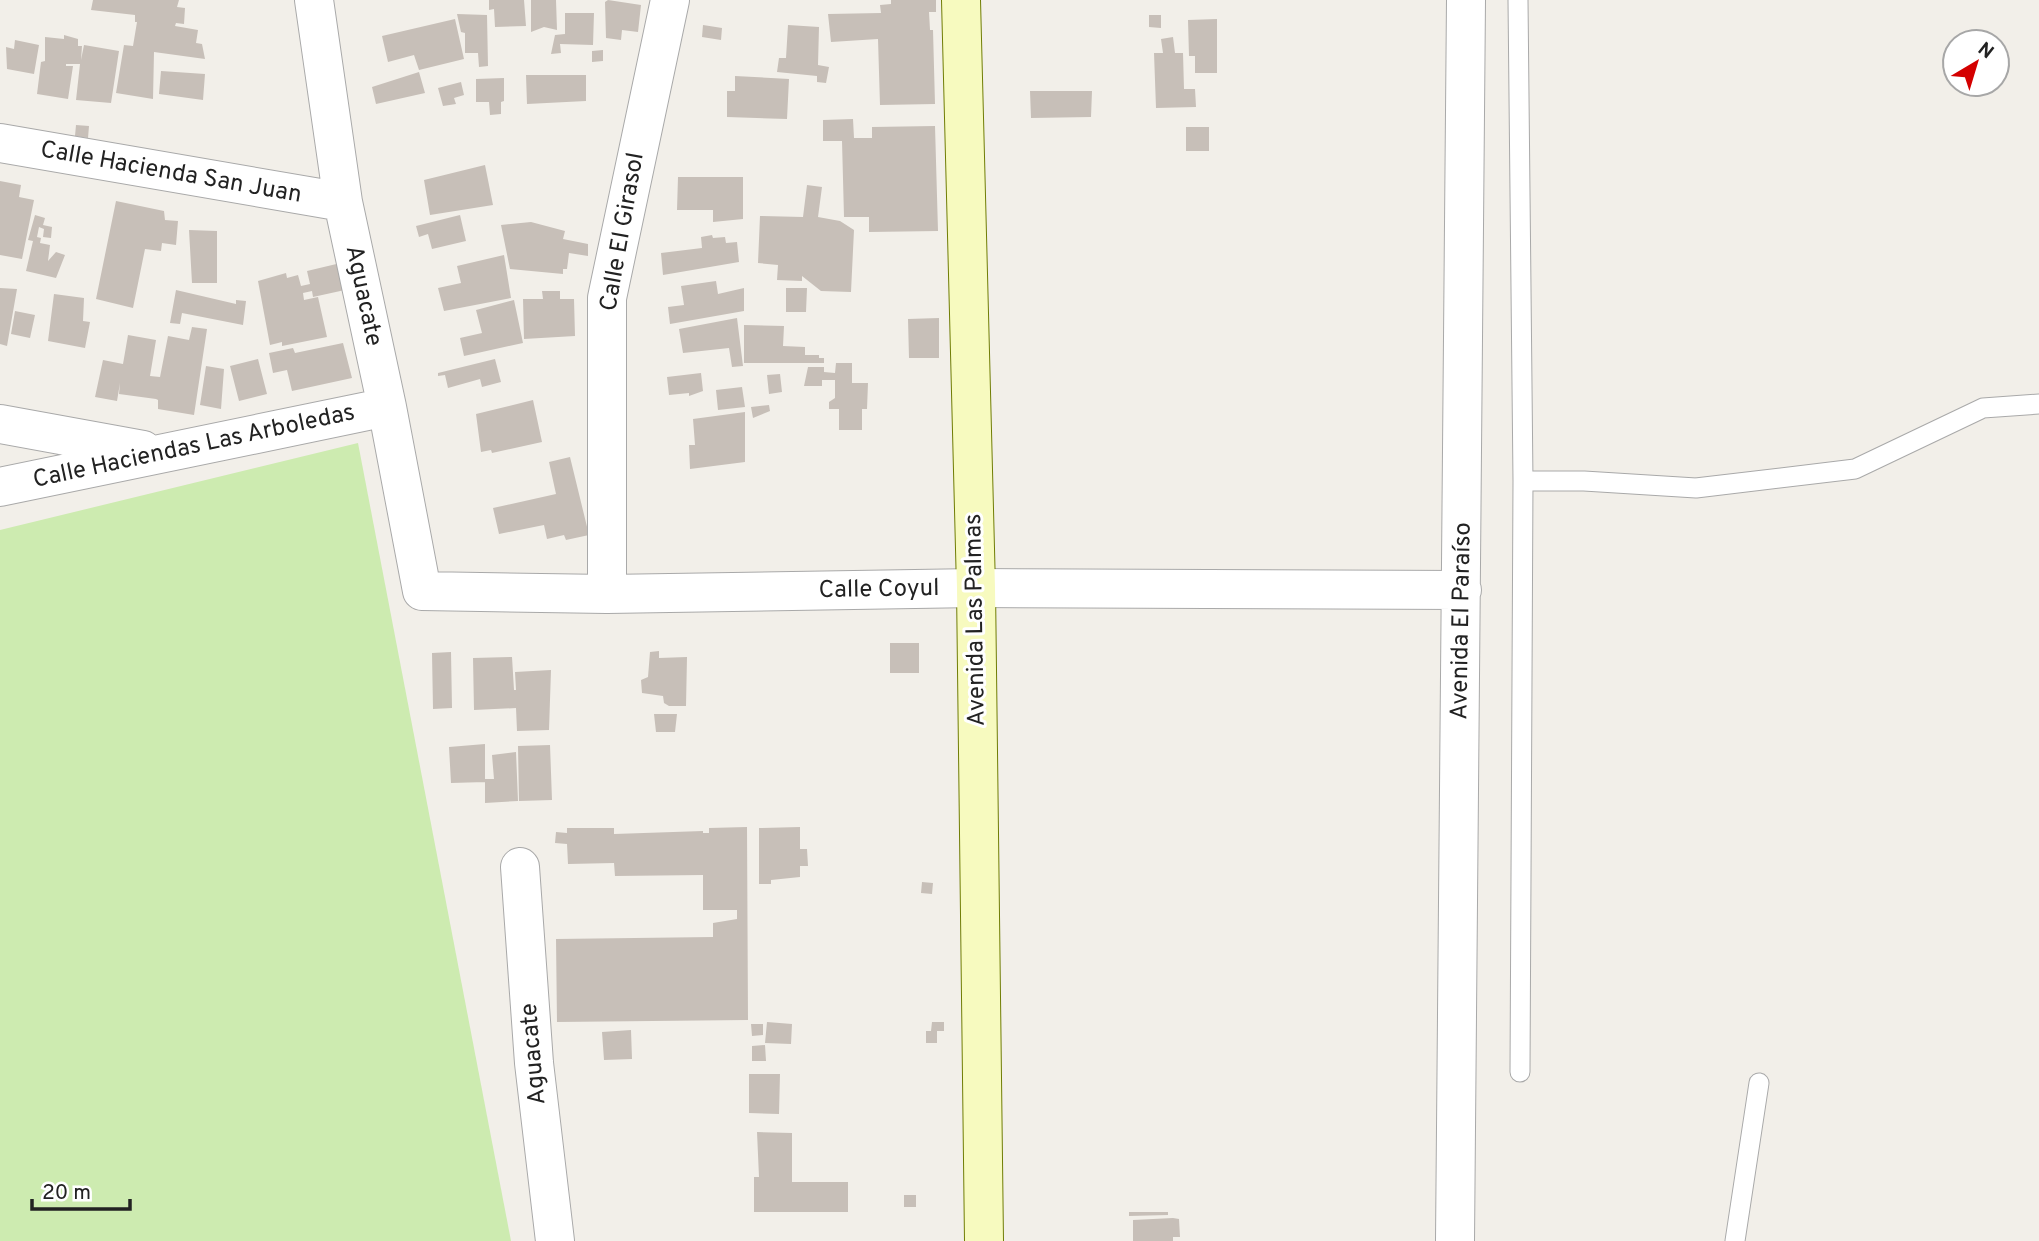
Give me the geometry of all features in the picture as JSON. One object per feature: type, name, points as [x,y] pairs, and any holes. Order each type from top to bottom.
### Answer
[{"type":"street","name":"Aguacate","points":[[314,0],[343,202],[387,407],[422,591]]},
{"type":"street","name":"Calle El Girasol","points":[[607,593],[607,298],[670,0]]},
{"type":"street","name":"Avenida Las Palmas","points":[[961,0],[976,588],[984,1241]]},
{"type":"street","name":"Avenida El Paraíso","points":[[1455,1241],[1466,0]]},
{"type":"street","name":"Calle Hacienda San Juan","points":[[0,144],[343,202]]},
{"type":"street","name":"Calle Haciendas Las Arboledas","points":[[0,487],[387,407]]},
{"type":"street","points":[[0,424],[159,453]]},
{"type":"street","name":"Calle Coyul","points":[[422,591],[607,593],[976,588],[1462,590]]},
{"type":"street","name":"Aguacate","points":[[520,867],[534,1063],[555,1241]]},
{"type":"lane","points":[[1518,0],[1523,481],[1520,1072]]},
{"type":"lane","points":[[1523,481],[1584,481],[1696,488],[1855,469],[1983,408],[2039,404]]},
{"type":"lane","points":[[1734,1241],[1759,1083]]},
{"type":"green space","points":[[358,443],[511,1241],[0,1241],[0,530]]},
{"type":"building","points":[[93,0],[179,0],[177,7],[185,8],[184,24],[176,23],[175,26],[198,30],[196,43],[202,44],[205,59],[154,52],[153,99],[116,93],[124,45],[133,46],[137,22],[135,15],[91,10]]},
{"type":"building","points":[[489,0],[524,0],[526,26],[495,27],[494,9],[489,10]]},
{"type":"building","points":[[531,0],[556,0],[557,30],[544,27],[531,32]]},
{"type":"building","points":[[608,0],[641,5],[638,32],[622,30],[621,40],[606,38],[605,2]]},
{"type":"building","points":[[891,0],[936,0],[936,12],[929,12],[930,30],[933,30],[935,104],[880,105],[878,39],[831,42],[828,14],[881,13],[880,5],[891,4]]},
{"type":"building","points":[[565,13],[594,13],[593,45],[560,44],[561,53],[551,54],[555,35],[565,34]]},
{"type":"building","points":[[457,14],[487,15],[488,66],[479,67],[478,53],[465,53],[465,33],[461,32]]},
{"type":"building","points":[[1149,15],[1161,15],[1161,28],[1149,27]]},
{"type":"building","points":[[455,19],[464,59],[419,70],[414,55],[388,62],[382,36]]},
{"type":"building","points":[[1217,19],[1217,73],[1195,73],[1195,56],[1189,56],[1188,20]]},
{"type":"building","points":[[703,25],[722,28],[721,40],[702,37]]},
{"type":"building","points":[[788,25],[819,27],[818,65],[829,67],[826,83],[817,82],[817,76],[777,72],[779,58],[786,58]]},
{"type":"building","points":[[64,35],[78,39],[78,46],[82,46],[81,60],[84,45],[119,51],[111,103],[76,100],[80,64],[66,64],[73,66],[68,99],[37,94],[41,62],[45,61],[45,37],[64,39]]},
{"type":"building","points":[[1173,37],[1175,53],[1183,53],[1184,89],[1195,89],[1196,107],[1156,108],[1154,53],[1163,53],[1161,39]]},
{"type":"building","points":[[15,40],[39,45],[34,74],[7,69],[6,47],[14,49]]},
{"type":"building","points":[[603,50],[603,61],[592,62],[592,51]]},
{"type":"building","points":[[161,71],[205,74],[203,100],[159,94]]},
{"type":"building","points":[[419,72],[425,93],[376,104],[372,87]]},
{"type":"building","points":[[526,75],[586,75],[586,101],[527,104]]},
{"type":"building","points":[[735,76],[789,79],[787,119],[727,117],[727,91],[735,91]]},
{"type":"building","points":[[504,78],[501,114],[490,115],[489,102],[476,102],[476,79]]},
{"type":"building","points":[[461,82],[464,95],[454,98],[456,104],[443,106],[438,88]]},
{"type":"building","points":[[1030,91],[1092,91],[1091,117],[1031,118]]},
{"type":"building","points":[[853,119],[854,138],[872,138],[872,127],[935,126],[938,231],[869,232],[869,217],[844,217],[842,141],[823,141],[823,120]]},
{"type":"building","points":[[76,125],[89,126],[88,138],[75,136]]},
{"type":"building","points":[[1186,127],[1209,127],[1209,151],[1186,151]]},
{"type":"building","points":[[485,165],[493,205],[430,215],[424,180]]},
{"type":"building","points":[[678,177],[743,177],[743,219],[713,222],[713,210],[677,210]]},
{"type":"building","points":[[0,181],[21,185],[19,197],[34,200],[22,259],[0,255]]},
{"type":"building","points":[[807,185],[822,187],[818,217],[840,221],[854,230],[851,292],[821,291],[802,276],[802,281],[777,280],[778,265],[758,263],[760,216],[803,217]]},
{"type":"building","points":[[116,201],[164,211],[165,220],[178,221],[176,245],[162,243],[161,251],[145,249],[133,308],[96,299]]},
{"type":"building","points":[[35,215],[45,218],[43,225],[52,227],[51,238],[43,237],[44,229],[39,227],[37,237],[41,238],[40,243],[50,245],[48,261],[56,252],[65,255],[56,278],[26,271],[33,241],[28,240]]},
{"type":"building","points":[[460,215],[466,241],[432,249],[428,234],[419,237],[416,226]]},
{"type":"building","points":[[531,222],[565,231],[563,239],[588,244],[588,256],[569,253],[567,269],[563,269],[563,274],[510,269],[501,225]]},
{"type":"building","points":[[189,230],[217,231],[217,283],[192,283]]},
{"type":"building","points":[[712,235],[713,238],[725,237],[726,243],[737,242],[739,262],[663,275],[661,253],[702,248],[701,237]]},
{"type":"building","points":[[504,255],[511,298],[444,311],[438,288],[461,283],[457,266]]},
{"type":"building","points":[[349,261],[354,288],[313,297],[312,291],[303,293],[304,300],[318,297],[327,337],[282,346],[282,342],[270,345],[258,281],[286,273],[287,278],[298,275],[301,286],[310,284],[307,271]]},
{"type":"building","points":[[716,281],[718,294],[744,288],[744,311],[670,324],[668,307],[684,305],[681,286]]},
{"type":"building","points":[[0,288],[17,289],[7,346],[0,344]]},
{"type":"building","points":[[786,288],[807,288],[806,312],[786,312]]},
{"type":"building","points":[[176,290],[236,304],[236,300],[246,301],[243,325],[182,313],[180,324],[170,323]]},
{"type":"building","points":[[542,291],[560,291],[560,299],[574,299],[575,336],[524,339],[523,299],[543,299]]},
{"type":"building","points":[[54,294],[84,298],[83,321],[90,322],[85,348],[48,341]]},
{"type":"building","points":[[514,300],[523,343],[464,356],[460,338],[482,333],[476,310]]},
{"type":"building","points":[[15,311],[35,315],[30,338],[11,334]]},
{"type":"building","points":[[737,318],[743,366],[732,367],[729,348],[683,353],[679,329]]},
{"type":"building","points":[[939,318],[939,358],[909,358],[908,319]]},
{"type":"building","points":[[744,325],[784,326],[783,346],[805,347],[805,355],[819,355],[819,358],[824,358],[824,363],[744,363]]},
{"type":"building","points":[[192,327],[207,329],[194,415],[158,409],[156,399],[119,394],[120,383],[117,401],[95,397],[103,360],[123,364],[128,335],[156,340],[150,376],[160,377],[168,336],[189,340]]},
{"type":"building","points":[[343,343],[352,378],[292,391],[287,370],[273,373],[269,353],[293,348],[295,353]]},
{"type":"building","points":[[258,359],[267,394],[239,401],[230,366]]},
{"type":"building","points":[[495,359],[501,382],[482,387],[480,379],[448,388],[445,375],[438,376],[438,373]]},
{"type":"building","points":[[836,363],[852,363],[852,383],[868,383],[867,409],[862,409],[862,430],[839,430],[839,409],[829,409],[829,402],[835,398],[835,380],[822,380],[822,386],[804,386],[808,367],[824,367],[824,372],[835,373]]},
{"type":"building","points":[[206,366],[224,369],[221,409],[200,405]]},
{"type":"building","points":[[701,373],[703,391],[689,396],[689,393],[669,395],[667,377]]},
{"type":"building","points":[[780,374],[782,392],[769,394],[767,375]]},
{"type":"building","points":[[742,387],[745,407],[718,410],[716,390]]},
{"type":"building","points":[[533,400],[542,442],[492,453],[491,450],[481,452],[476,414]]},
{"type":"building","points":[[769,405],[770,411],[753,418],[751,407]]},
{"type":"building","points":[[745,412],[745,462],[690,469],[689,445],[695,445],[693,419]]},
{"type":"building","points":[[570,457],[589,535],[566,540],[564,535],[547,539],[544,525],[499,534],[493,508],[556,494],[549,462]]},
{"type":"building","points":[[890,643],[919,643],[919,673],[890,673]]},
{"type":"building","points":[[659,651],[659,658],[687,657],[686,706],[669,706],[664,703],[663,696],[642,693],[641,680],[648,677],[650,652]]},
{"type":"building","points":[[451,652],[452,708],[433,709],[432,653]]},
{"type":"building","points":[[512,657],[514,690],[515,672],[551,670],[549,730],[517,731],[516,708],[474,710],[473,658]]},
{"type":"building","points":[[654,714],[677,714],[675,732],[656,732]]},
{"type":"building","points":[[485,744],[485,782],[451,783],[449,747]]},
{"type":"building","points":[[550,745],[552,800],[519,801],[518,746]]},
{"type":"building","points":[[516,752],[518,801],[485,803],[485,779],[494,779],[492,755]]},
{"type":"building","points":[[747,827],[748,1020],[557,1022],[556,939],[713,937],[713,923],[737,919],[737,910],[703,910],[703,875],[615,876],[614,863],[568,864],[567,844],[555,843],[556,832],[567,833],[567,828],[614,828],[614,834],[709,833],[709,828]]},
{"type":"building","points":[[800,827],[800,849],[807,849],[808,866],[800,866],[800,877],[759,884],[759,828]]},
{"type":"building","points":[[922,882],[933,883],[932,894],[921,893]]},
{"type":"building","points":[[767,1022],[792,1024],[791,1044],[765,1043]]},
{"type":"building","points":[[932,1022],[944,1022],[944,1031],[937,1031],[937,1043],[926,1043],[926,1031],[931,1031]]},
{"type":"building","points":[[751,1024],[763,1024],[763,1035],[752,1036]]},
{"type":"building","points":[[631,1030],[632,1059],[604,1060],[602,1032]]},
{"type":"building","points":[[765,1045],[766,1061],[752,1061],[752,1046]]},
{"type":"building","points":[[749,1074],[780,1074],[779,1114],[749,1113]]},
{"type":"building","points":[[757,1132],[792,1133],[792,1182],[848,1182],[848,1212],[754,1212],[754,1177],[759,1177]]},
{"type":"building","points":[[904,1195],[916,1195],[916,1207],[904,1207]]},
{"type":"building","points":[[1129,1212],[1168,1212],[1168,1215],[1129,1216]]},
{"type":"building","points":[[1179,1219],[1180,1237],[1173,1237],[1173,1241],[1133,1241],[1133,1220]]}]
